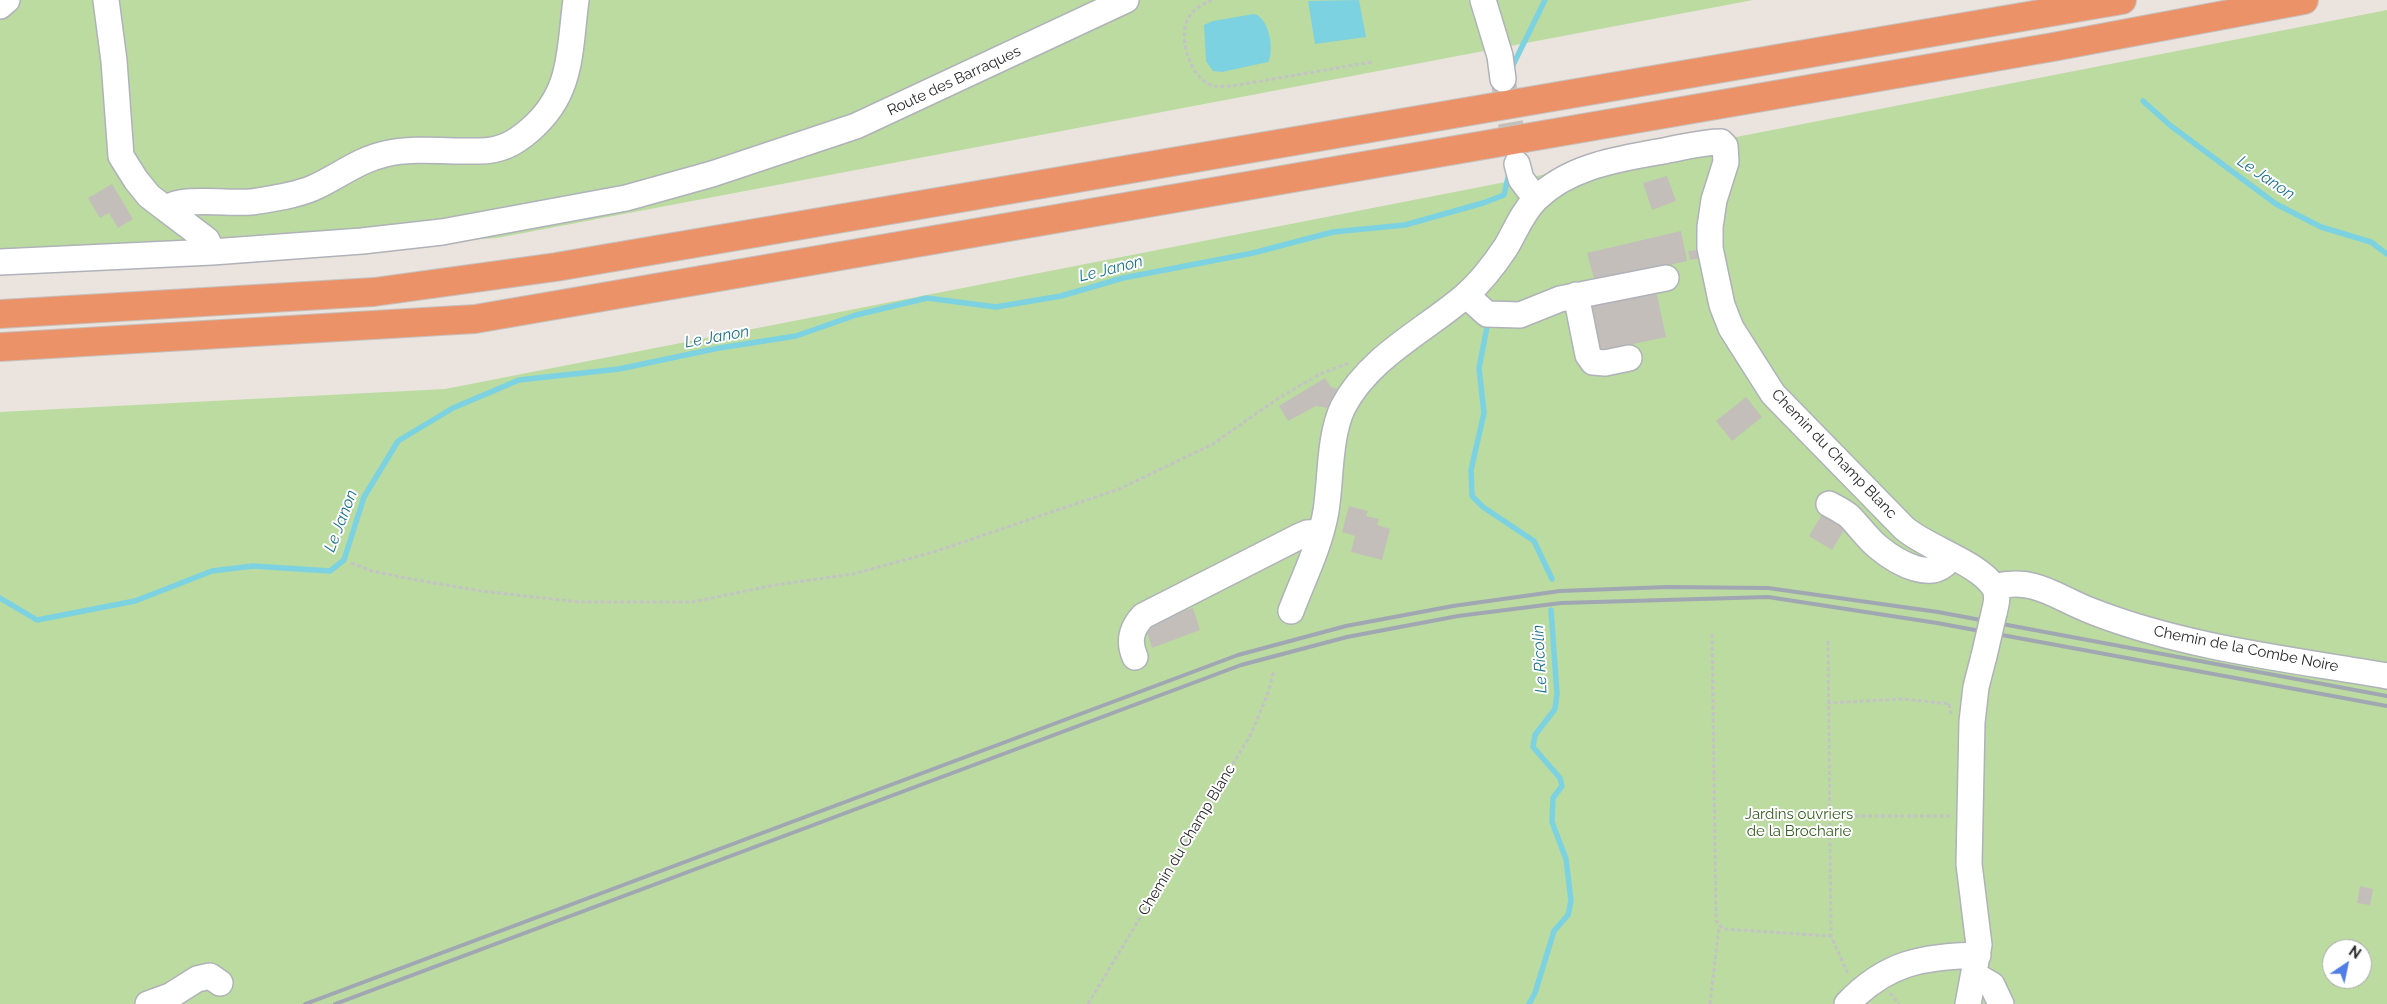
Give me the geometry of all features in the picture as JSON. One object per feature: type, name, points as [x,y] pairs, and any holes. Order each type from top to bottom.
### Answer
[{"type":"highway","points":[[0,314],[308,297],[374,292],[448,283],[556,267],[2122,0]]},
{"type":"highway","points":[[0,348],[474,319],[2053,47],[2304,0]]},
{"type":"street","points":[[0,6],[7,0]]},
{"type":"street","points":[[106,0],[114,61],[121,156],[149,196],[207,240],[212,252]]},
{"type":"street","points":[[166,209],[175,203],[240,203],[292,194],[313,188],[371,157],[388,153],[436,150],[480,152],[499,150],[516,142],[548,113],[559,96],[565,79],[576,0]]},
{"type":"street","name":"Route des Barraques","points":[[0,262],[212,252],[362,241],[442,232],[626,198],[777,153],[864,122],[1124,0]]},
{"type":"street","points":[[1483,0],[1500,56],[1503,79]]},
{"type":"street","name":"Chemin du Champ Blanc","points":[[1292,611],[1320,532],[1325,512],[1335,432],[1343,408],[1357,387],[1391,351],[1466,295],[1491,268],[1521,219],[1536,199],[1568,175],[1592,165],[1714,142],[1721,142],[1725,146],[1726,162],[1714,200],[1710,227],[1710,248],[1722,305],[1731,328],[1773,394],[1904,528],[1921,541],[1973,569],[1994,587]]},
{"type":"street","points":[[1517,164],[1521,179],[1536,199]]},
{"type":"street","points":[[1466,295],[1487,314],[1509,316],[1520,315],[1560,299],[1666,278]]},
{"type":"street","points":[[1576,296],[1588,355],[1593,362],[1605,363],[1629,358]]},
{"type":"street","points":[[1829,504],[1850,517],[1879,548],[1902,562],[1927,571],[1934,571],[1945,566],[1951,556]]},
{"type":"street","points":[[1135,657],[1130,640],[1136,624],[1143,616],[1300,536],[1307,533],[1320,532]]},
{"type":"street","name":"Chemin de la Combe Noire","points":[[1994,587],[2010,582],[2024,583],[2093,612],[2151,631],[2223,647],[2387,676]]},
{"type":"street","points":[[1968,1004],[1979,946],[1969,864],[1972,722],[1976,687],[1994,613],[1996,594],[1994,587]]},
{"type":"street","points":[[1852,998],[1881,975],[1912,961],[1949,956],[1976,965],[1998,994],[2001,1004]]},
{"type":"street","points":[[148,1004],[170,996],[197,979],[210,976],[220,983]]},
{"type":"path","points":[[1212,0],[1192,12],[1186,22],[1184,36],[1193,67],[1200,78],[1213,86],[1232,86],[1372,62]]},
{"type":"path","points":[[351,563],[372,571],[411,579],[482,591],[579,602],[692,602],[775,584],[853,574],[937,551],[1119,489],[1213,444],[1276,399],[1333,367],[1372,359],[1380,362]]},
{"type":"path","points":[[1712,634],[1716,921],[1723,930],[1831,936]]},
{"type":"path","points":[[1828,641],[1827,703],[1831,936],[1852,998]]},
{"type":"path","name":"Chemin du Champ Blanc","points":[[1088,1004],[1251,734],[1268,693],[1274,670]]},
{"type":"path","points":[[1827,703],[1903,699],[1949,704]]},
{"type":"path","points":[[1829,816],[1952,816]]},
{"type":"path","points":[[1710,1004],[1719,927]]},
{"type":"green space","points":[[0,0],[1753,0],[497,238],[0,270]]},
{"type":"green space","name":"Jardins ouvriers de la Brocharie","points":[[2387,10],[2387,1004],[0,1004],[0,412],[445,389]]},
{"type":"water","points":[[1359,0],[1366,37],[1315,44],[1308,1]]},
{"type":"water","points":[[1254,14],[1264,21],[1267,28],[1271,43],[1268,62],[1222,72],[1213,71],[1206,61],[1204,25],[1213,21]]},
{"type":"building","points":[[1667,176],[1676,201],[1652,210],[1643,183]]},
{"type":"building","points":[[112,184],[133,219],[118,228],[109,213],[100,218],[88,198]]},
{"type":"building","points":[[1681,231],[1687,261],[1595,282],[1587,253]]},
{"type":"building","points":[[1706,249],[1707,257],[1690,260],[1688,251]]},
{"type":"building","points":[[1656,290],[1666,337],[1600,351],[1590,304]]},
{"type":"building","points":[[1325,378],[1331,387],[1337,389],[1333,409],[1316,406],[1288,421],[1279,406]]},
{"type":"building","points":[[1746,397],[1762,417],[1732,441],[1716,421]]},
{"type":"building","points":[[1349,506],[1368,511],[1366,516],[1379,519],[1377,525],[1390,529],[1382,560],[1351,552],[1355,536],[1342,532]]},
{"type":"building","points":[[1826,508],[1849,521],[1832,550],[1809,536]]},
{"type":"building","points":[[1193,608],[1200,630],[1152,648],[1146,629],[1154,625],[1153,621]]},
{"type":"building","points":[[2360,886],[2373,889],[2370,905],[2357,903]]},
{"type":"waterway","name":"Le Janon","points":[[1511,69],[1545,0]]},
{"type":"waterway","name":"Le Janon","points":[[2143,101],[2171,126],[2276,204],[2321,227],[2371,242],[2387,254]]},
{"type":"waterway","name":"Le Janon","points":[[0,598],[37,620],[135,601],[212,571],[253,566],[330,571],[344,560],[364,497],[398,441],[453,408],[519,380],[619,369],[719,348],[796,336],[856,315],[927,298],[996,307],[1061,296],[1123,278],[1253,253],[1333,232],[1405,225],[1483,203],[1504,195],[1509,173]]},
{"type":"waterway","name":"Le Ricolin","points":[[1488,322],[1479,368],[1484,413],[1471,470],[1472,496],[1483,507],[1534,541],[1552,579]]},
{"type":"waterway","name":"Le Ricolin","points":[[1529,1004],[1535,993],[1554,931],[1568,915],[1571,901],[1566,859],[1552,822],[1553,798],[1562,786],[1560,778],[1533,747],[1535,735],[1555,709],[1557,694],[1551,610]]},
{"type":"tunnel","points":[[1504,86],[1517,160]]},
{"type":"railway","points":[[305,1004],[1238,655],[1346,626],[1453,606],[1560,591],[1667,587],[1768,588],[1938,612],[2387,696]]},
{"type":"railway","points":[[335,1004],[1241,665],[1347,637],[1458,616],[1561,603],[1768,597],[1937,623],[2387,706]]}]
